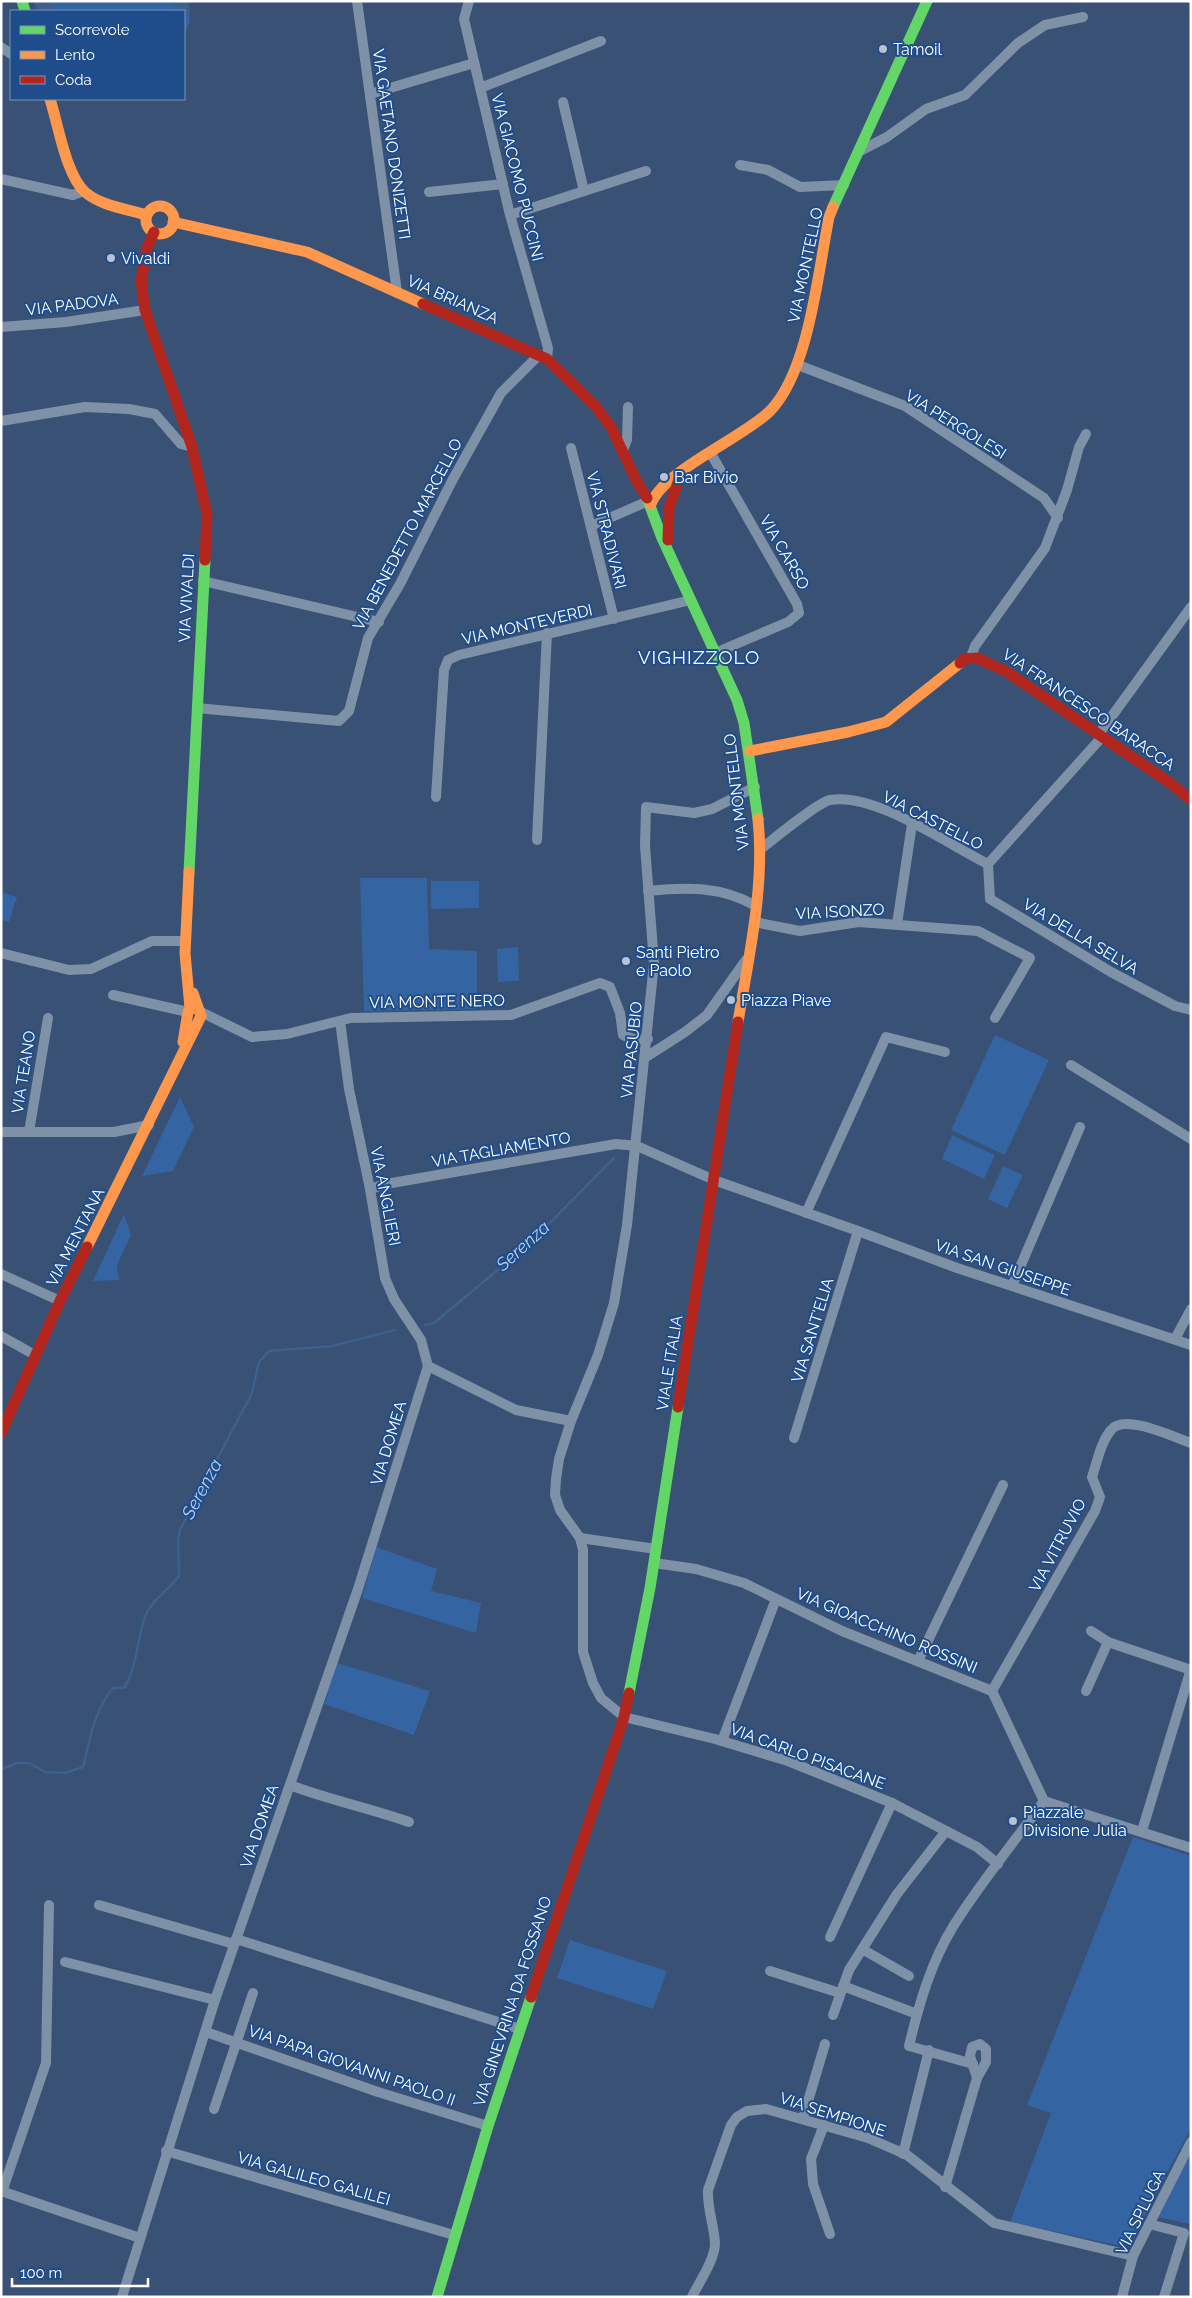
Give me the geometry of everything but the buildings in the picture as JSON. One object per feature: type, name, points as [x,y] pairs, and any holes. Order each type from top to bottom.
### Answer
[{"type":"street","name":"VIA GIACOMO PUCCINI","points":[[469,1],[464,19],[510,214],[548,348],[543,357]]},
{"type":"street","name":"VIA MONTELLO","points":[[754,922],[761,849],[750,751],[736,700],[658,529],[651,502],[684,470],[769,412],[784,393],[798,365],[804,345],[827,223],[926,1]]},
{"type":"street","name":"VIA GAETANO DONIZETTI","points":[[359,2],[396,292]]},
{"type":"street","points":[[858,152],[888,137],[926,109],[965,95],[1018,43],[1045,25],[1083,17]]},
{"type":"street","points":[[480,88],[601,41]]},
{"type":"street","points":[[370,94],[474,63]]},
{"type":"street","points":[[50,100],[72,170],[83,191],[98,200],[146,215]]},
{"type":"street","points":[[563,102],[584,191]]},
{"type":"street","points":[[740,165],[768,170],[800,187],[844,184]]},
{"type":"street","points":[[510,214],[646,171]]},
{"type":"street","points":[[1,179],[73,195],[83,191]]},
{"type":"street","points":[[429,192],[503,184]]},
{"type":"street","points":[[161,206],[171,211],[174,222],[168,231],[161,234],[154,232],[148,227],[146,215],[150,209],[161,206]]},
{"type":"street","name":"VIA BRIANZA","points":[[174,222],[307,252],[543,357],[596,407],[611,427],[642,490],[651,502]]},
{"type":"street","name":"VIA VIVALDI","points":[[154,232],[147,248],[141,280],[145,310],[192,447],[206,514],[185,941],[187,976],[195,1014]]},
{"type":"street","name":"VIA PADOVA","points":[[1,327],[66,322],[145,310]]},
{"type":"street","name":"VIA BENEDETTO MARCELLO","points":[[197,708],[339,721],[350,711],[368,638],[500,393],[543,357]]},
{"type":"street","name":"VIA PERGOLESI","points":[[798,365],[905,406],[1044,498],[1058,518]]},
{"type":"street","points":[[1,421],[85,407],[129,408],[154,414],[181,444],[192,447]]},
{"type":"street","points":[[623,450],[627,440],[628,407]]},
{"type":"street","points":[[750,751],[848,732],[886,722],[907,707],[958,662],[971,657],[974,646],[1045,548],[1058,518],[1079,447],[1086,434]]},
{"type":"street","name":"VIA STRADIVARI","points":[[571,448],[614,619]]},
{"type":"street","name":"VIA CARSO","points":[[710,452],[797,604],[798,613],[788,622],[715,652]]},
{"type":"street","name":"VIA MONTELLO","points":[[670,553],[666,528],[669,505],[684,470]]},
{"type":"street","points":[[591,526],[651,502],[664,494],[669,505],[660,513],[651,502]]},
{"type":"street","points":[[203,581],[378,622]]},
{"type":"street","name":"VIA MONTEVERDI","points":[[436,797],[444,670],[448,660],[459,655],[547,633],[691,600]]},
{"type":"street","points":[[988,864],[1100,735],[1191,607]]},
{"type":"street","points":[[536,840],[547,633]]},
{"type":"street","name":"VIA FRANCESCO BARACCA","points":[[971,657],[991,663],[1007,672],[1170,783],[1191,800]]},
{"type":"street","name":"VIA PASUBIO","points":[[580,1538],[560,1510],[555,1495],[559,1458],[571,1421],[598,1355],[614,1303],[627,1225],[637,1146],[654,963],[645,846],[646,808],[694,813],[712,809],[755,788]]},
{"type":"street","name":"VIA CASTELLO","points":[[761,849],[828,800],[854,800],[901,817],[988,864]]},
{"type":"street","name":"VIA ISONZO","points":[[897,924],[912,824]]},
{"type":"street","name":"VIA DELLA SELVA","points":[[988,864],[990,899],[1111,972],[1175,1006],[1191,1010]]},
{"type":"street","points":[[648,890],[705,888],[743,899],[756,906]]},
{"type":"street","points":[[646,1057],[685,1032],[707,1014],[748,956],[754,922]]},
{"type":"street","name":"VIA ISONZO","points":[[754,922],[800,931],[859,922],[978,931],[1030,958],[995,1018]]},
{"type":"street","points":[[1,953],[69,970],[91,969],[152,940],[185,941]]},
{"type":"street","name":"VIALE ITALIA","points":[[624,1717],[654,1563],[748,956]]},
{"type":"street","name":"VIA MONTE NERO","points":[[113,995],[218,1020],[252,1037],[287,1034],[351,1018],[511,1015],[600,982],[610,987],[620,1012],[623,1035],[633,1039],[648,1039]]},
{"type":"street","name":"VIA MENTANA","points":[[1,1433],[60,1301],[149,1125],[180,1056],[195,1014]]},
{"type":"street","name":"VIA TEANO","points":[[29,1132],[48,1018]]},
{"type":"street","name":"VIA ANGLIERI","points":[[340,1022],[349,1089],[370,1189],[385,1278],[394,1299],[421,1340],[428,1366]]},
{"type":"street","points":[[806,1213],[886,1037],[945,1052]]},
{"type":"street","points":[[1071,1065],[1191,1139]]},
{"type":"street","points":[[1,1132],[114,1132],[149,1125]]},
{"type":"street","points":[[1012,1286],[1080,1127]]},
{"type":"street","name":"VIA TAGLIAMENTO","points":[[370,1189],[386,1184],[616,1144],[637,1146]]},
{"type":"street","name":"VIA SAN GIUSEPPE","points":[[637,1146],[714,1180],[1012,1286],[1191,1345]]},
{"type":"street","name":"VIA SANT'ELIA","points":[[794,1438],[858,1230]]},
{"type":"street","points":[[1,1274],[60,1301]]},
{"type":"street","points":[[1175,1339],[1191,1309]]},
{"type":"street","points":[[1,1336],[35,1355]]},
{"type":"street","points":[[428,1366],[516,1410],[571,1421]]},
{"type":"street","name":"VIA DOMEA","points":[[122,2297],[166,2151],[235,1942],[358,1588],[428,1366]]},
{"type":"street","points":[[1,1414],[12,1407]]},
{"type":"street","name":"VIA VITRUVIO","points":[[992,1691],[1094,1511],[1100,1497],[1092,1477],[1110,1430],[1118,1424],[1130,1423],[1191,1443]]},
{"type":"street","points":[[918,1660],[1003,1485]]},
{"type":"street","points":[[624,1717],[601,1698],[593,1683],[583,1652],[583,1550],[580,1538],[656,1549]]},
{"type":"street","name":"VIA GIOACCHINO ROSSINI","points":[[654,1563],[696,1569],[744,1584],[842,1631],[992,1691],[1044,1801]]},
{"type":"street","points":[[722,1741],[776,1599]]},
{"type":"street","points":[[1091,1631],[1108,1642],[1191,1669],[1142,1831]]},
{"type":"street","points":[[1086,1691],[1108,1642]]},
{"type":"street","name":"VIA CARLO PISACANE","points":[[624,1717],[722,1741],[788,1762],[892,1803],[977,1846],[998,1864]]},
{"type":"street","name":"VIA GINEVRINA DA FOSSANO","points":[[437,2297],[488,2126],[624,1717]]},
{"type":"street","points":[[290,1785],[315,1795],[373,1809],[409,1822]]},
{"type":"street","points":[[973,2064],[909,2046],[917,2014],[929,1976],[954,1925],[1044,1801],[1191,1848]]},
{"type":"street","points":[[830,1937],[892,1803]]},
{"type":"street","points":[[832,2015],[849,1970],[862,1948],[897,1894],[946,1831]]},
{"type":"street","points":[[50,1905],[46,2063],[2,2192],[140,2238]]},
{"type":"street","points":[[99,1905],[235,1942],[520,2030]]},
{"type":"street","points":[[862,1948],[910,1976]]},
{"type":"street","points":[[66,1962],[216,2000]]},
{"type":"street","points":[[770,1971],[842,1989],[917,2014]]},
{"type":"street","points":[[214,2109],[253,1993]]},
{"type":"street","name":"VIA PAPA GIOVANNI PAOLO II","points":[[206,2032],[378,2092],[488,2126]]},
{"type":"street","points":[[803,2118],[826,2044]]},
{"type":"street","points":[[946,2187],[977,2078],[986,2062],[986,2049],[980,2044],[972,2047],[970,2056],[977,2078]]},
{"type":"street","name":"VIA SEMPIONE","points":[[903,2154],[928,2050]]},
{"type":"street","name":"VIA SEMPIONE","points":[[692,2297],[715,2245],[707,2201],[708,2190],[731,2125],[737,2117],[757,2109],[766,2108],[868,2138],[903,2154],[994,2223],[1133,2256]]},
{"type":"street","points":[[824,2125],[811,2159],[812,2184],[830,2234]]},
{"type":"street","name":"VIA SPLUGA","points":[[1122,2297],[1133,2256],[1191,2142]]},
{"type":"street","name":"VIA GALILEO GALILEI","points":[[166,2151],[454,2235]]},
{"type":"street","points":[[1149,2224],[1184,2233],[1164,2297]]},
{"type":"shaded area","points":[[39,1],[187,1],[190,21],[185,34],[185,10],[44,10]]},
{"type":"shaded area","points":[[360,878],[427,878],[429,949],[477,951],[477,1009],[364,1011]]},
{"type":"shaded area","points":[[431,881],[479,881],[479,908],[431,909]]},
{"type":"shaded area","points":[[1,892],[17,897],[9,922],[1,920]]},
{"type":"shaded area","points":[[518,947],[519,981],[498,982],[497,949]]},
{"type":"shaded area","points":[[995,1035],[1049,1060],[1005,1155],[951,1130]]},
{"type":"shaded area","points":[[180,1097],[194,1127],[173,1171],[142,1176]]},
{"type":"shaded area","points":[[952,1135],[995,1155],[984,1179],[942,1159]]},
{"type":"shaded area","points":[[1003,1166],[1023,1175],[1007,1208],[988,1199]]},
{"type":"shaded area","points":[[124,1214],[131,1235],[117,1265],[119,1280],[93,1281]]},
{"type":"shaded area","points":[[376,1547],[437,1569],[431,1591],[481,1603],[476,1633],[362,1598]]},
{"type":"shaded area","points":[[337,1663],[430,1691],[414,1735],[324,1704]]},
{"type":"shaded area","points":[[1133,1837],[1191,1856],[1191,2128],[1131,2240],[1116,2245],[1010,2222],[1051,2113],[1027,2105]]},
{"type":"shaded area","points":[[570,1940],[667,1971],[653,2009],[557,1978]]},
{"type":"shaded area","points":[[1191,2154],[1191,2224],[1156,2217]]},
{"type":"waterway","points":[[42,1],[46,10]]},
{"type":"waterway","points":[[180,1],[182,10]]},
{"type":"waterway","name":"Serenza","points":[[425,1325],[434,1323],[529,1244],[614,1158]]},
{"type":"waterway","name":"Serenza","points":[[1,1769],[17,1763],[29,1763],[45,1772],[65,1773],[83,1767],[101,1706],[113,1688],[124,1688],[132,1671],[142,1626],[151,1605],[179,1576],[178,1539],[180,1530],[252,1393],[259,1362],[269,1351],[332,1346],[395,1330]]},
{"type":"traffic: fast","points":[[22,1],[25,10]]},
{"type":"traffic: fast","points":[[833,207],[927,1]]},
{"type":"traffic: fast","points":[[647,498],[662,538],[737,700],[744,723],[758,819]]},
{"type":"traffic: fast","points":[[189,872],[205,560]]},
{"type":"traffic: fast","points":[[629,1693],[650,1588],[678,1407]]},
{"type":"traffic: fast","points":[[437,2297],[488,2126],[531,1997]]},
{"type":"traffic: slow","points":[[50,100],[63,148],[78,184],[91,197],[99,201],[146,215]]},
{"type":"traffic: slow","points":[[160,206],[170,210],[174,220],[170,230],[160,234],[150,230],[146,220],[150,210],[160,206]]},
{"type":"traffic: slow","points":[[651,504],[659,491],[671,479],[758,421],[770,411],[783,393],[794,372],[803,347],[816,292],[829,217],[833,207]]},
{"type":"traffic: slow","points":[[173,222],[307,252],[423,304]]},
{"type":"traffic: slow","points":[[750,751],[848,732],[886,722],[960,663]]},
{"type":"traffic: slow","points":[[738,1022],[758,895],[760,844],[758,819]]},
{"type":"traffic: slow","points":[[189,872],[185,953],[190,1008]]},
{"type":"traffic: slow","points":[[87,1247],[201,1016],[193,993]]},
{"type":"traffic: slow","points":[[183,1042],[188,1012],[193,1007],[198,1008]]},
{"type":"traffic: jam","points":[[154,232],[147,248],[141,281],[145,310],[192,447],[207,514],[205,560]]},
{"type":"traffic: jam","points":[[423,304],[547,359],[596,407],[611,427],[636,480],[647,498]]},
{"type":"traffic: jam","points":[[668,540],[669,507],[680,477]]},
{"type":"traffic: jam","points":[[960,663],[964,659],[977,658],[1007,672],[1170,783],[1191,800]]},
{"type":"traffic: jam","points":[[678,1407],[738,1022]]},
{"type":"traffic: jam","points":[[1,1433],[60,1301],[87,1247]]},
{"type":"traffic: jam","points":[[531,1997],[624,1717],[629,1693]]},
{"type":"place","name":"Tamoil","points":[[883,49]]},
{"type":"place","name":"Vivaldi","points":[[111,258]]},
{"type":"place","name":"Bar Bivio","points":[[664,477]]},
{"type":"place","name":"Santi Pietro e Paolo","points":[[626,961]]},
{"type":"place","name":"Piazza Piave","points":[[731,1000]]},
{"type":"place","name":"Piazzale Divisione Julia","points":[[1013,1821]]},
{"type":"district","name":"VIGHIZZOLO","points":[[699,657]]}]
